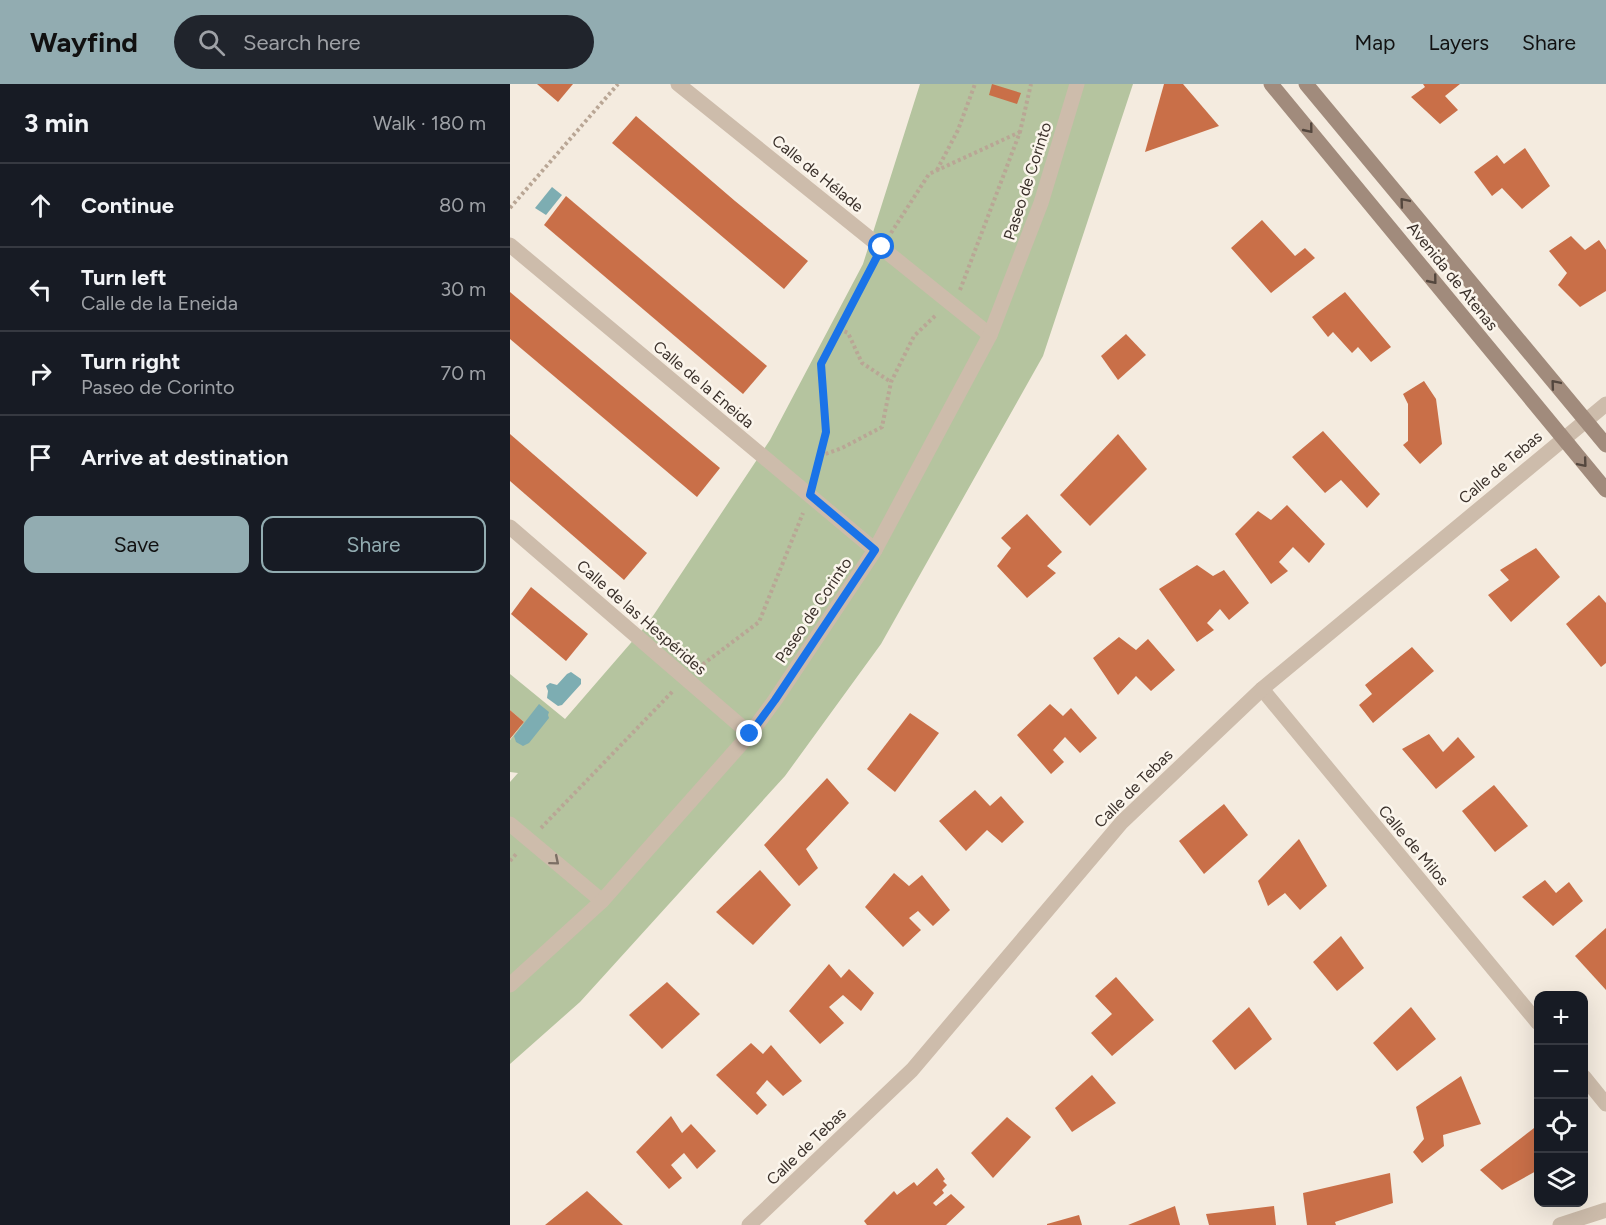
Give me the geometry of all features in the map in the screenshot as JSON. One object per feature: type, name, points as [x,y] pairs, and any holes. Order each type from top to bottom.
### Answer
[{"type":"main road","name":"Avenida de Atenas","points":[[1272,84],[1606,490]]},
{"type":"main road","name":"Avenida de Atenas","points":[[1306,84],[1606,445]]},
{"type":"street","name":"Calle de Hélade","points":[[678,84],[990,334]]},
{"type":"street","name":"Paseo de Corinto","points":[[510,984],[602,901],[750,734],[875,550],[990,334],[1041,203],[1077,84]]},
{"type":"street","name":"Calle de la Eneida","points":[[510,245],[875,550]]},
{"type":"street","name":"Calle de Tebas","points":[[749,1225],[912,1070],[1122,822],[1262,689],[1606,404]]},
{"type":"street","name":"Calle de las Hespérides","points":[[510,527],[750,734]]},
{"type":"street","name":"Calle de Milos","points":[[1262,689],[1534,1017]]},
{"type":"street","points":[[510,824],[602,901]]},
{"type":"street","points":[[1588,1082],[1606,1104]]},
{"type":"street","points":[[1560,1225],[1606,1210]]},
{"type":"path","points":[[510,208],[618,84]]},
{"type":"path","points":[[937,170],[958,130],[975,84]]},
{"type":"path","points":[[510,861],[685,678],[759,622],[810,495],[826,432],[821,364],[882,247],[929,174],[1020,132]]},
{"type":"path","points":[[839,329],[848,333],[862,363],[891,382]]},
{"type":"green space","points":[[920,84],[1133,84],[1043,356],[881,644],[785,776],[580,1002],[510,1064],[510,782],[518,773],[510,772],[510,740],[524,722],[510,710],[510,674],[565,719],[649,622],[770,440],[863,264]]},
{"type":"water","points":[[552,187],[562,195],[546,215],[535,208]]},
{"type":"water","points":[[571,672],[581,679],[581,684],[562,705],[558,706],[547,698],[546,686],[550,683],[557,685]]},
{"type":"water","points":[[539,704],[549,712],[549,718],[529,743],[523,746],[516,742],[514,736]]},
{"type":"building","points":[[537,84],[573,84],[558,102]]},
{"type":"building","points":[[992,84],[1021,93],[1017,104],[989,95]]},
{"type":"building","points":[[1164,84],[1183,84],[1219,126],[1145,152]]},
{"type":"building","points":[[1423,84],[1460,84],[1445,96],[1458,110],[1440,124],[1411,97],[1425,87]]},
{"type":"building","points":[[636,116],[808,261],[784,289],[612,143]]},
{"type":"building","points":[[1525,148],[1550,186],[1522,209],[1502,188],[1492,196],[1474,172],[1497,155],[1504,164]]},
{"type":"building","points":[[566,196],[767,366],[743,394],[544,225]]},
{"type":"building","points":[[1262,220],[1295,256],[1305,248],[1315,258],[1271,293],[1231,248]]},
{"type":"building","points":[[1571,236],[1585,250],[1599,240],[1606,250],[1606,291],[1580,307],[1558,285],[1567,273],[1549,251]]},
{"type":"building","points":[[510,292],[720,468],[697,497],[510,339]]},
{"type":"building","points":[[1345,292],[1391,347],[1371,362],[1358,347],[1352,353],[1333,332],[1328,337],[1312,317]]},
{"type":"building","points":[[1126,334],[1146,355],[1118,380],[1101,356]]},
{"type":"building","points":[[1424,381],[1436,399],[1442,444],[1420,464],[1403,445],[1408,441],[1408,404],[1403,394]]},
{"type":"building","points":[[1323,431],[1380,494],[1367,508],[1341,480],[1325,493],[1292,457]]},
{"type":"building","points":[[510,434],[647,553],[624,580],[510,481]]},
{"type":"building","points":[[1118,434],[1147,469],[1090,526],[1060,495]]},
{"type":"building","points":[[1287,505],[1325,544],[1309,563],[1293,547],[1279,562],[1288,571],[1271,584],[1235,534],[1258,511],[1271,520]]},
{"type":"building","points":[[1027,514],[1062,552],[1047,566],[1056,573],[1027,598],[997,566],[1011,548],[1001,538]]},
{"type":"building","points":[[1536,548],[1560,577],[1511,622],[1488,595],[1509,580],[1500,570]]},
{"type":"building","points":[[1197,565],[1213,576],[1224,570],[1249,603],[1229,620],[1220,609],[1207,623],[1214,630],[1197,642],[1159,589]]},
{"type":"building","points":[[531,587],[588,634],[566,661],[511,614]]},
{"type":"building","points":[[1599,595],[1606,603],[1606,663],[1601,667],[1566,624]]},
{"type":"building","points":[[1119,637],[1136,650],[1148,639],[1175,670],[1151,691],[1136,676],[1118,695],[1093,658]]},
{"type":"building","points":[[1412,647],[1434,671],[1373,723],[1359,705],[1372,694],[1365,685]]},
{"type":"building","points":[[1050,704],[1063,716],[1071,708],[1097,738],[1080,753],[1065,737],[1053,750],[1064,762],[1051,774],[1017,735]]},
{"type":"building","points":[[510,710],[524,722],[510,739]]},
{"type":"building","points":[[910,713],[939,733],[895,792],[867,769]]},
{"type":"building","points":[[1429,734],[1443,752],[1458,737],[1475,757],[1436,789],[1402,749]]},
{"type":"building","points":[[827,778],[849,803],[806,849],[818,868],[799,886],[764,845]]},
{"type":"building","points":[[1494,785],[1528,826],[1495,852],[1462,811]]},
{"type":"building","points":[[975,790],[990,806],[1001,796],[1024,822],[1002,843],[987,830],[966,851],[939,821]]},
{"type":"building","points":[[1224,804],[1248,835],[1204,874],[1179,841]]},
{"type":"building","points":[[1299,839],[1327,886],[1300,910],[1285,893],[1268,906],[1258,881]]},
{"type":"building","points":[[760,870],[791,905],[753,945],[716,912]]},
{"type":"building","points":[[894,873],[909,886],[922,875],[950,910],[933,926],[918,911],[909,918],[921,930],[903,947],[865,907]]},
{"type":"building","points":[[1545,880],[1556,893],[1569,882],[1583,901],[1553,926],[1522,897]]},
{"type":"building","points":[[1606,928],[1606,990],[1575,956]]},
{"type":"building","points":[[1341,936],[1364,968],[1337,991],[1313,962]]},
{"type":"building","points":[[829,964],[841,978],[849,969],[874,993],[861,1011],[843,995],[829,1007],[844,1023],[820,1044],[789,1011]]},
{"type":"building","points":[[1116,977],[1154,1020],[1112,1056],[1091,1033],[1112,1014],[1095,996]]},
{"type":"building","points":[[667,982],[700,1014],[662,1049],[629,1015]]},
{"type":"building","points":[[1249,1007],[1272,1039],[1235,1070],[1212,1041]]},
{"type":"building","points":[[1411,1007],[1436,1039],[1397,1071],[1373,1043]]},
{"type":"building","points":[[751,1043],[763,1054],[771,1045],[802,1081],[783,1096],[767,1080],[756,1093],[767,1105],[757,1115],[716,1075]]},
{"type":"building","points":[[1092,1075],[1116,1103],[1072,1132],[1055,1108]]},
{"type":"building","points":[[1461,1076],[1481,1124],[1443,1135],[1444,1146],[1422,1163],[1413,1152],[1424,1139],[1416,1107]]},
{"type":"building","points":[[671,1116],[682,1133],[691,1124],[716,1151],[697,1169],[684,1153],[671,1165],[682,1178],[669,1189],[636,1152]]},
{"type":"building","points":[[1007,1117],[1031,1137],[993,1178],[971,1153]]},
{"type":"building","points":[[1534,1128],[1534,1172],[1502,1190],[1480,1170]]},
{"type":"building","points":[[937,1168],[947,1185],[942,1190],[944,1193],[933,1203],[936,1206],[951,1194],[965,1207],[946,1225],[867,1225],[864,1221],[894,1191],[897,1195],[914,1182],[917,1186]]},
{"type":"building","points":[[1390,1173],[1393,1203],[1335,1222],[1336,1225],[1307,1225],[1303,1193]]},
{"type":"building","points":[[587,1191],[623,1225],[545,1225]]},
{"type":"building","points":[[1175,1206],[1180,1225],[1128,1225]]},
{"type":"building","points":[[1274,1206],[1276,1225],[1209,1225],[1206,1214]]},
{"type":"building","points":[[1079,1215],[1082,1225],[1047,1225],[1047,1224]]},
{"type":"route","points":[[750,734],[875,550],[810,495],[826,432],[821,364],[882,247]]}]
